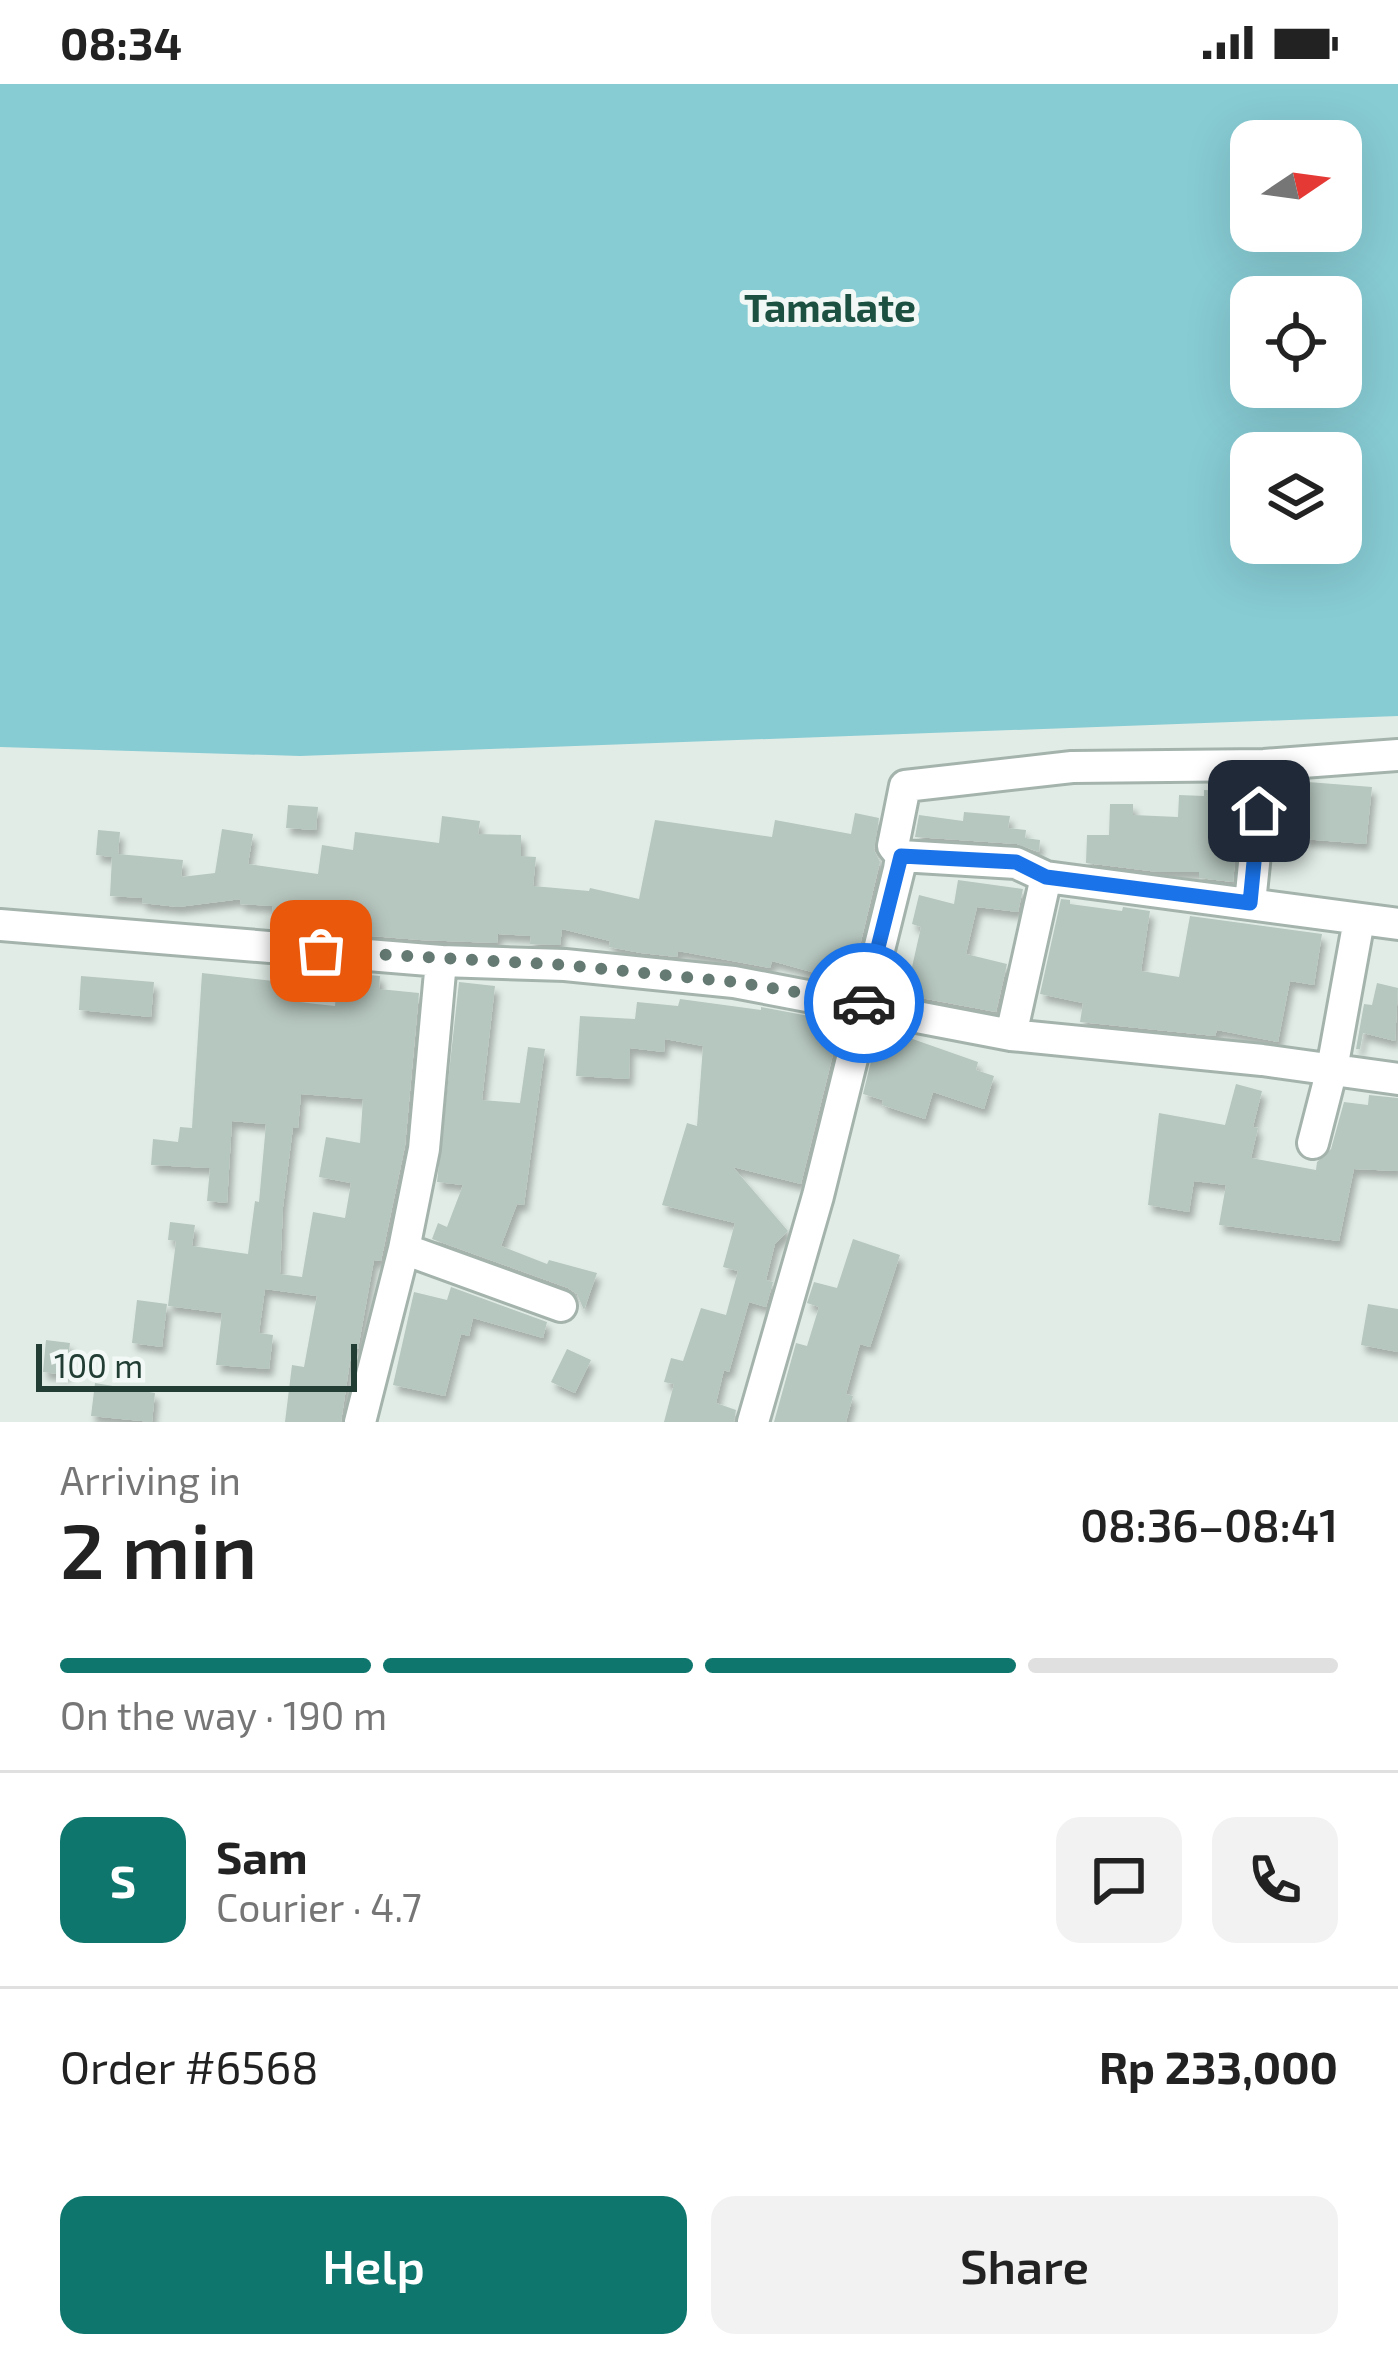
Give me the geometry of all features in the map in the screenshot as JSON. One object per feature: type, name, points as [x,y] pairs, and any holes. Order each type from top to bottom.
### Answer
[{"type":"street","points":[[1398,755],[1264,765],[1072,767],[905,787],[892,846],[901,856],[1016,862],[1046,877],[1398,924]]},
{"type":"street","points":[[1250,903],[1264,765]]},
{"type":"street","points":[[753,1422],[818,1196],[901,856]]},
{"type":"street","points":[[1011,1035],[1046,877]]},
{"type":"street","points":[[1313,1143],[1360,920]]},
{"type":"street","points":[[0,925],[441,961],[565,965],[734,982],[1011,1035],[1398,1079]]},
{"type":"street","points":[[360,1422],[424,1149],[441,961]]},
{"type":"street","points":[[404,1250],[561,1306]]},
{"type":"water","points":[[0,84],[1398,84],[1398,716],[300,756],[0,747]]},
{"type":"building","points":[[1308,782],[1372,787],[1366,844],[1303,839]]},
{"type":"building","points":[[1204,790],[1242,791],[1233,882],[1199,878],[1199,872],[1086,863],[1087,835],[1109,835],[1110,804],[1133,804],[1133,815],[1178,817],[1179,795],[1204,796]]},
{"type":"building","points":[[288,805],[318,807],[316,830],[286,828]]},
{"type":"building","points":[[964,812],[1010,816],[1008,828],[1026,830],[1025,838],[1040,840],[1039,852],[1017,844],[915,837],[919,815],[963,821]]},
{"type":"building","points":[[855,813],[879,818],[874,850],[880,862],[851,983],[772,961],[770,968],[678,951],[677,957],[641,953],[562,929],[560,945],[530,944],[531,936],[498,934],[497,943],[420,940],[322,932],[271,922],[273,906],[240,904],[241,899],[178,907],[142,903],[143,898],[110,896],[112,857],[96,855],[98,830],[120,832],[118,854],[183,860],[181,877],[215,873],[222,829],[253,834],[248,864],[318,874],[322,845],[353,850],[355,832],[439,843],[442,816],[480,821],[478,834],[521,835],[521,856],[536,857],[533,886],[590,888],[639,899],[655,820],[772,837],[775,820],[851,834]]},
{"type":"building","points":[[958,880],[1023,889],[1018,912],[977,907],[966,954],[1007,964],[996,1012],[889,992],[894,972],[910,976],[921,927],[912,924],[919,895],[954,904]]},
{"type":"building","points":[[1061,899],[1070,904],[1150,911],[1141,971],[1179,977],[1190,916],[1322,934],[1314,985],[1290,981],[1278,1042],[1217,1030],[1215,1036],[1080,1022],[1083,1003],[1040,994]]},
{"type":"building","points":[[338,972],[380,976],[379,989],[419,993],[405,1146],[381,1261],[374,1260],[358,1349],[352,1348],[341,1422],[285,1422],[292,1365],[304,1367],[317,1296],[265,1289],[259,1333],[273,1335],[269,1369],[216,1365],[222,1313],[168,1306],[176,1241],[168,1240],[170,1222],[195,1225],[192,1246],[248,1254],[255,1201],[259,1202],[266,1124],[232,1121],[227,1203],[207,1201],[210,1168],[151,1165],[153,1139],[178,1142],[180,1127],[192,1128],[202,973],[300,984],[298,1002],[335,1006]],"holes":[[[301,1094],[363,1099],[360,1143],[326,1137],[319,1177],[351,1183],[345,1218],[313,1212],[302,1277],[280,1274],[283,1207]]]},
{"type":"building","points":[[81,976],[154,982],[151,1017],[79,1010]]},
{"type":"building","points":[[459,982],[495,986],[482,1100],[520,1103],[528,1047],[545,1049],[524,1205],[517,1204],[501,1246],[547,1264],[549,1260],[597,1273],[584,1310],[577,1294],[568,1288],[432,1239],[438,1223],[447,1227],[463,1185],[437,1182]]},
{"type":"building","points":[[1377,983],[1398,988],[1395,1041],[1363,1033],[1360,1049],[1356,1049],[1364,1004],[1372,1005]]},
{"type":"building","points":[[680,999],[841,1022],[801,1184],[733,1167],[788,1231],[775,1244],[766,1280],[773,1282],[766,1307],[749,1302],[729,1372],[724,1370],[716,1403],[736,1410],[734,1422],[664,1422],[674,1384],[664,1382],[671,1358],[683,1361],[701,1308],[726,1315],[738,1271],[723,1267],[735,1223],[662,1205],[687,1123],[697,1126],[703,1046],[665,1039],[664,1052],[630,1048],[629,1079],[576,1076],[580,1016],[635,1019],[637,1002],[678,1006]]},
{"type":"building","points":[[904,1036],[978,1062],[976,1070],[994,1076],[984,1109],[933,1092],[925,1119],[863,1094],[877,1037],[901,1044]]},
{"type":"building","points":[[1236,1084],[1262,1091],[1251,1158],[1316,1170],[1317,1162],[1331,1149],[1344,1102],[1368,1105],[1369,1095],[1398,1098],[1398,1171],[1354,1169],[1339,1241],[1219,1225],[1226,1185],[1194,1181],[1189,1212],[1148,1205],[1159,1113],[1225,1125]]},
{"type":"building","points":[[853,1239],[900,1255],[870,1347],[860,1344],[846,1394],[853,1396],[846,1422],[774,1422],[796,1343],[807,1346],[819,1307],[807,1303],[814,1282],[837,1288]]},
{"type":"building","points":[[451,1287],[547,1322],[543,1338],[473,1318],[469,1336],[461,1334],[445,1396],[393,1385],[414,1292],[447,1300]]},
{"type":"building","points":[[137,1300],[167,1304],[162,1347],[132,1343]]},
{"type":"building","points":[[1368,1304],[1398,1309],[1398,1352],[1361,1345]]},
{"type":"building","points":[[46,1340],[70,1343],[66,1375],[43,1372]]},
{"type":"building","points":[[567,1349],[591,1360],[575,1393],[551,1382]]},
{"type":"building","points":[[95,1383],[155,1393],[152,1422],[91,1416]]},
{"type":"way so far","points":[[321,951],[565,965],[734,982],[864,1003]]},
{"type":"district","name":"Tamalate","points":[[830,306]]},
{"type":"route","points":[[864,1003],[901,856],[1016,862],[1046,877],[1250,903],[1259,811]]}]
